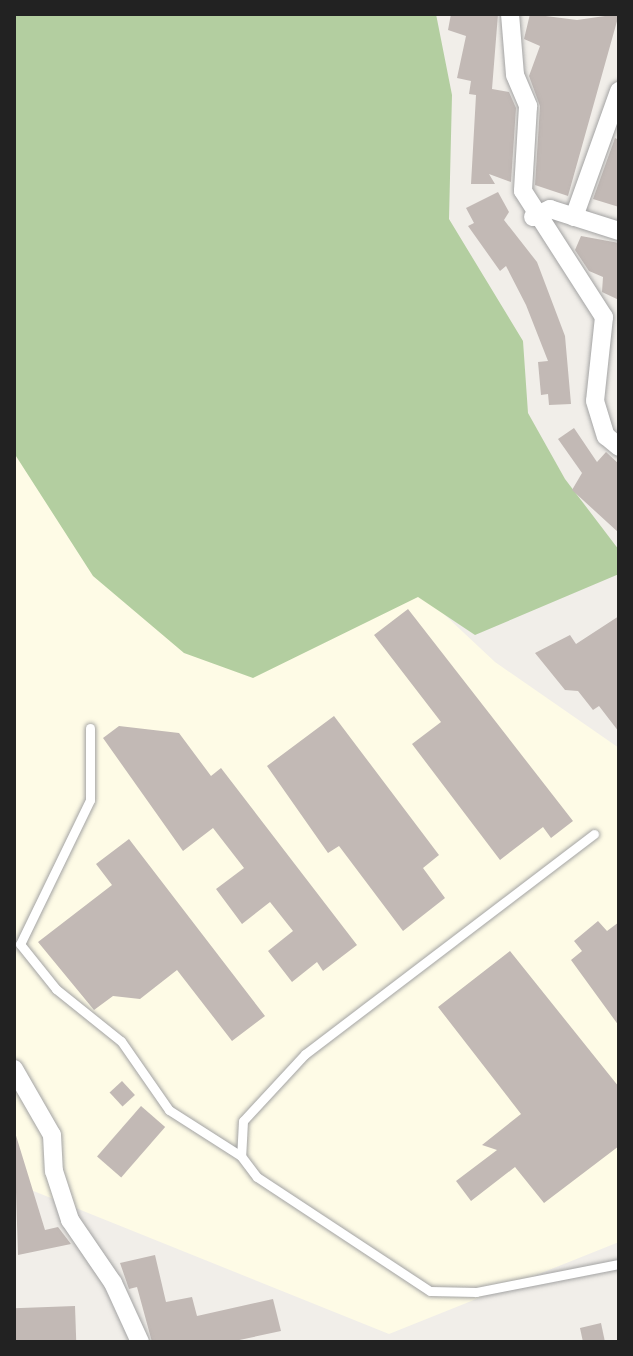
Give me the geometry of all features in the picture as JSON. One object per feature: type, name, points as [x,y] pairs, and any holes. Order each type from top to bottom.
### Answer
[{"type":"street","points":[[510,14],[515,75],[528,106],[523,191],[533,217],[604,317],[595,401],[606,436],[619,447]]},
{"type":"street","points":[[574,217],[619,91]]},
{"type":"street","points":[[533,217],[550,209],[619,231]]},
{"type":"street","points":[[14,1069],[34,1092],[52,1135],[54,1171],[70,1220],[113,1283],[140,1342]]},
{"type":"lane","points":[[90,728],[90,800],[20,944],[56,989],[121,1041],[169,1110],[241,1156],[257,1177],[430,1291],[476,1292],[619,1264]]},
{"type":"lane","points":[[241,1156],[243,1121],[305,1054],[594,834]]},
{"type":"shaded area","points":[[14,359],[399,572],[495,662],[619,748],[619,1242],[389,1334],[26,1188],[14,1174]]},
{"type":"green space","points":[[14,14],[436,14],[452,95],[449,219],[523,341],[528,413],[565,479],[619,550],[619,574],[475,635],[418,597],[253,678],[184,653],[93,576],[14,453]]},
{"type":"building","points":[[451,14],[498,14],[492,89],[509,92],[516,108],[511,182],[489,174],[495,184],[471,184],[476,95],[469,94],[471,81],[457,78],[466,36],[448,30]]},
{"type":"building","points":[[530,14],[577,20],[619,14],[568,196],[535,185],[540,106],[529,76],[540,46],[524,39]]},
{"type":"building","points":[[615,138],[619,140],[619,207],[593,199]]},
{"type":"building","points":[[498,192],[509,212],[504,220],[537,262],[565,336],[571,404],[549,405],[548,394],[541,395],[538,362],[548,361],[526,305],[506,266],[500,271],[468,226],[474,223],[466,208]]},
{"type":"building","points":[[581,236],[619,243],[619,300],[602,292],[603,277],[589,271],[575,250]]},
{"type":"building","points":[[574,428],[597,462],[606,452],[619,464],[619,533],[572,490],[582,473],[558,439]]},
{"type":"building","points":[[408,609],[573,821],[551,838],[543,827],[500,860],[412,744],[441,722],[374,635]]},
{"type":"building","points":[[619,616],[619,732],[599,706],[593,710],[578,691],[565,690],[535,653],[570,635],[576,644]]},
{"type":"building","points":[[334,716],[439,855],[423,868],[445,898],[403,931],[339,846],[328,853],[267,766]]},
{"type":"building","points":[[119,726],[179,733],[211,776],[221,768],[357,945],[323,971],[317,962],[292,982],[268,951],[293,931],[270,902],[242,924],[216,889],[244,868],[213,828],[183,851],[103,738]]},
{"type":"building","points":[[129,839],[265,1016],[232,1041],[177,970],[140,999],[113,996],[94,1010],[38,942],[112,885],[96,864]]},
{"type":"building","points":[[598,921],[607,931],[619,922],[619,1026],[571,960],[582,951],[574,941]]},
{"type":"building","points":[[510,951],[619,1087],[619,1146],[544,1203],[515,1167],[471,1201],[456,1181],[497,1150],[482,1145],[521,1114],[438,1007]]},
{"type":"building","points":[[122,1081],[135,1095],[123,1106],[110,1093]]},
{"type":"building","points":[[141,1106],[165,1127],[121,1178],[97,1157]]},
{"type":"building","points":[[14,1129],[45,1230],[58,1227],[71,1244],[18,1255]]},
{"type":"building","points":[[155,1255],[166,1302],[192,1297],[197,1316],[273,1299],[281,1331],[230,1342],[152,1342],[137,1287],[129,1289],[120,1263]]},
{"type":"building","points":[[75,1306],[76,1342],[15,1342],[14,1308]]},
{"type":"building","points":[[601,1323],[605,1342],[583,1342],[580,1328]]}]
